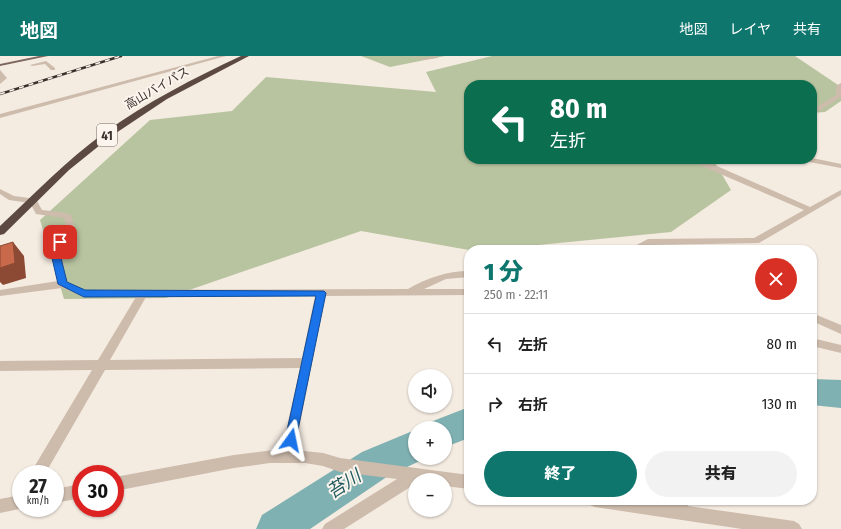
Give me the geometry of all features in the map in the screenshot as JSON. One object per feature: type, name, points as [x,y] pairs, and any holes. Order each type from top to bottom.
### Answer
[{"type":"highway","name":"高山バイパス","points":[[0,232],[68,166],[133,116],[191,82],[246,56]]},
{"type":"highway","name":"高山バイパス","points":[[0,237],[33,200]]},
{"type":"main road","points":[[0,64],[46,56]]},
{"type":"street","points":[[0,116],[223,56]]},
{"type":"street","points":[[379,56],[386,56]]},
{"type":"street","points":[[412,56],[424,59],[436,58],[433,56]]},
{"type":"street","points":[[26,60],[33,67],[46,62],[53,69]]},
{"type":"street","points":[[0,72],[4,78],[0,82]]},
{"type":"street","points":[[817,110],[839,96],[839,86],[841,85]]},
{"type":"street","points":[[817,161],[841,166]]},
{"type":"street","points":[[705,164],[811,210]]},
{"type":"street","points":[[0,191],[12,198],[33,200],[38,212],[60,214],[68,217],[70,225],[60,242],[56,258],[62,284]]},
{"type":"street","points":[[642,245],[648,242],[756,241],[841,192]]},
{"type":"street","points":[[410,292],[445,275],[464,274]]},
{"type":"street","points":[[0,293],[62,284],[84,294],[464,292]]},
{"type":"street","points":[[287,456],[321,293]]},
{"type":"street","points":[[42,465],[143,294]]},
{"type":"street","points":[[817,320],[841,330]]},
{"type":"street","points":[[817,343],[841,349]]},
{"type":"street","points":[[0,366],[307,363]]},
{"type":"street","points":[[124,482],[226,463],[287,456],[328,461],[340,465],[408,473]]},
{"type":"street","points":[[452,479],[464,481]]},
{"type":"street","points":[[330,529],[408,480]]},
{"type":"street","points":[[0,506],[12,504]]},
{"type":"street","points":[[667,505],[681,506],[763,527],[794,529]]},
{"type":"green space","points":[[361,56],[445,56],[390,67]]},
{"type":"green space","points":[[492,56],[795,56],[841,87],[841,101],[825,112],[817,113],[817,80],[464,80],[464,164],[716,164],[731,190],[671,232],[540,245],[464,245],[464,249],[361,231],[166,298],[64,299],[40,220],[150,120],[232,111],[266,77],[436,92],[426,72]]},
{"type":"building","points":[[13,242],[15,263],[0,268],[0,246]]},
{"type":"waterway","name":"苔川","points":[[817,392],[841,394]]},
{"type":"waterway","name":"苔川","points":[[452,429],[464,424]]},
{"type":"waterway","name":"苔川","points":[[276,529],[375,464],[408,449]]},
{"type":"railway","points":[[0,94],[121,56]]},
{"type":"route","points":[[60,242],[56,258],[62,284],[84,294],[321,293],[291,440]]}]
